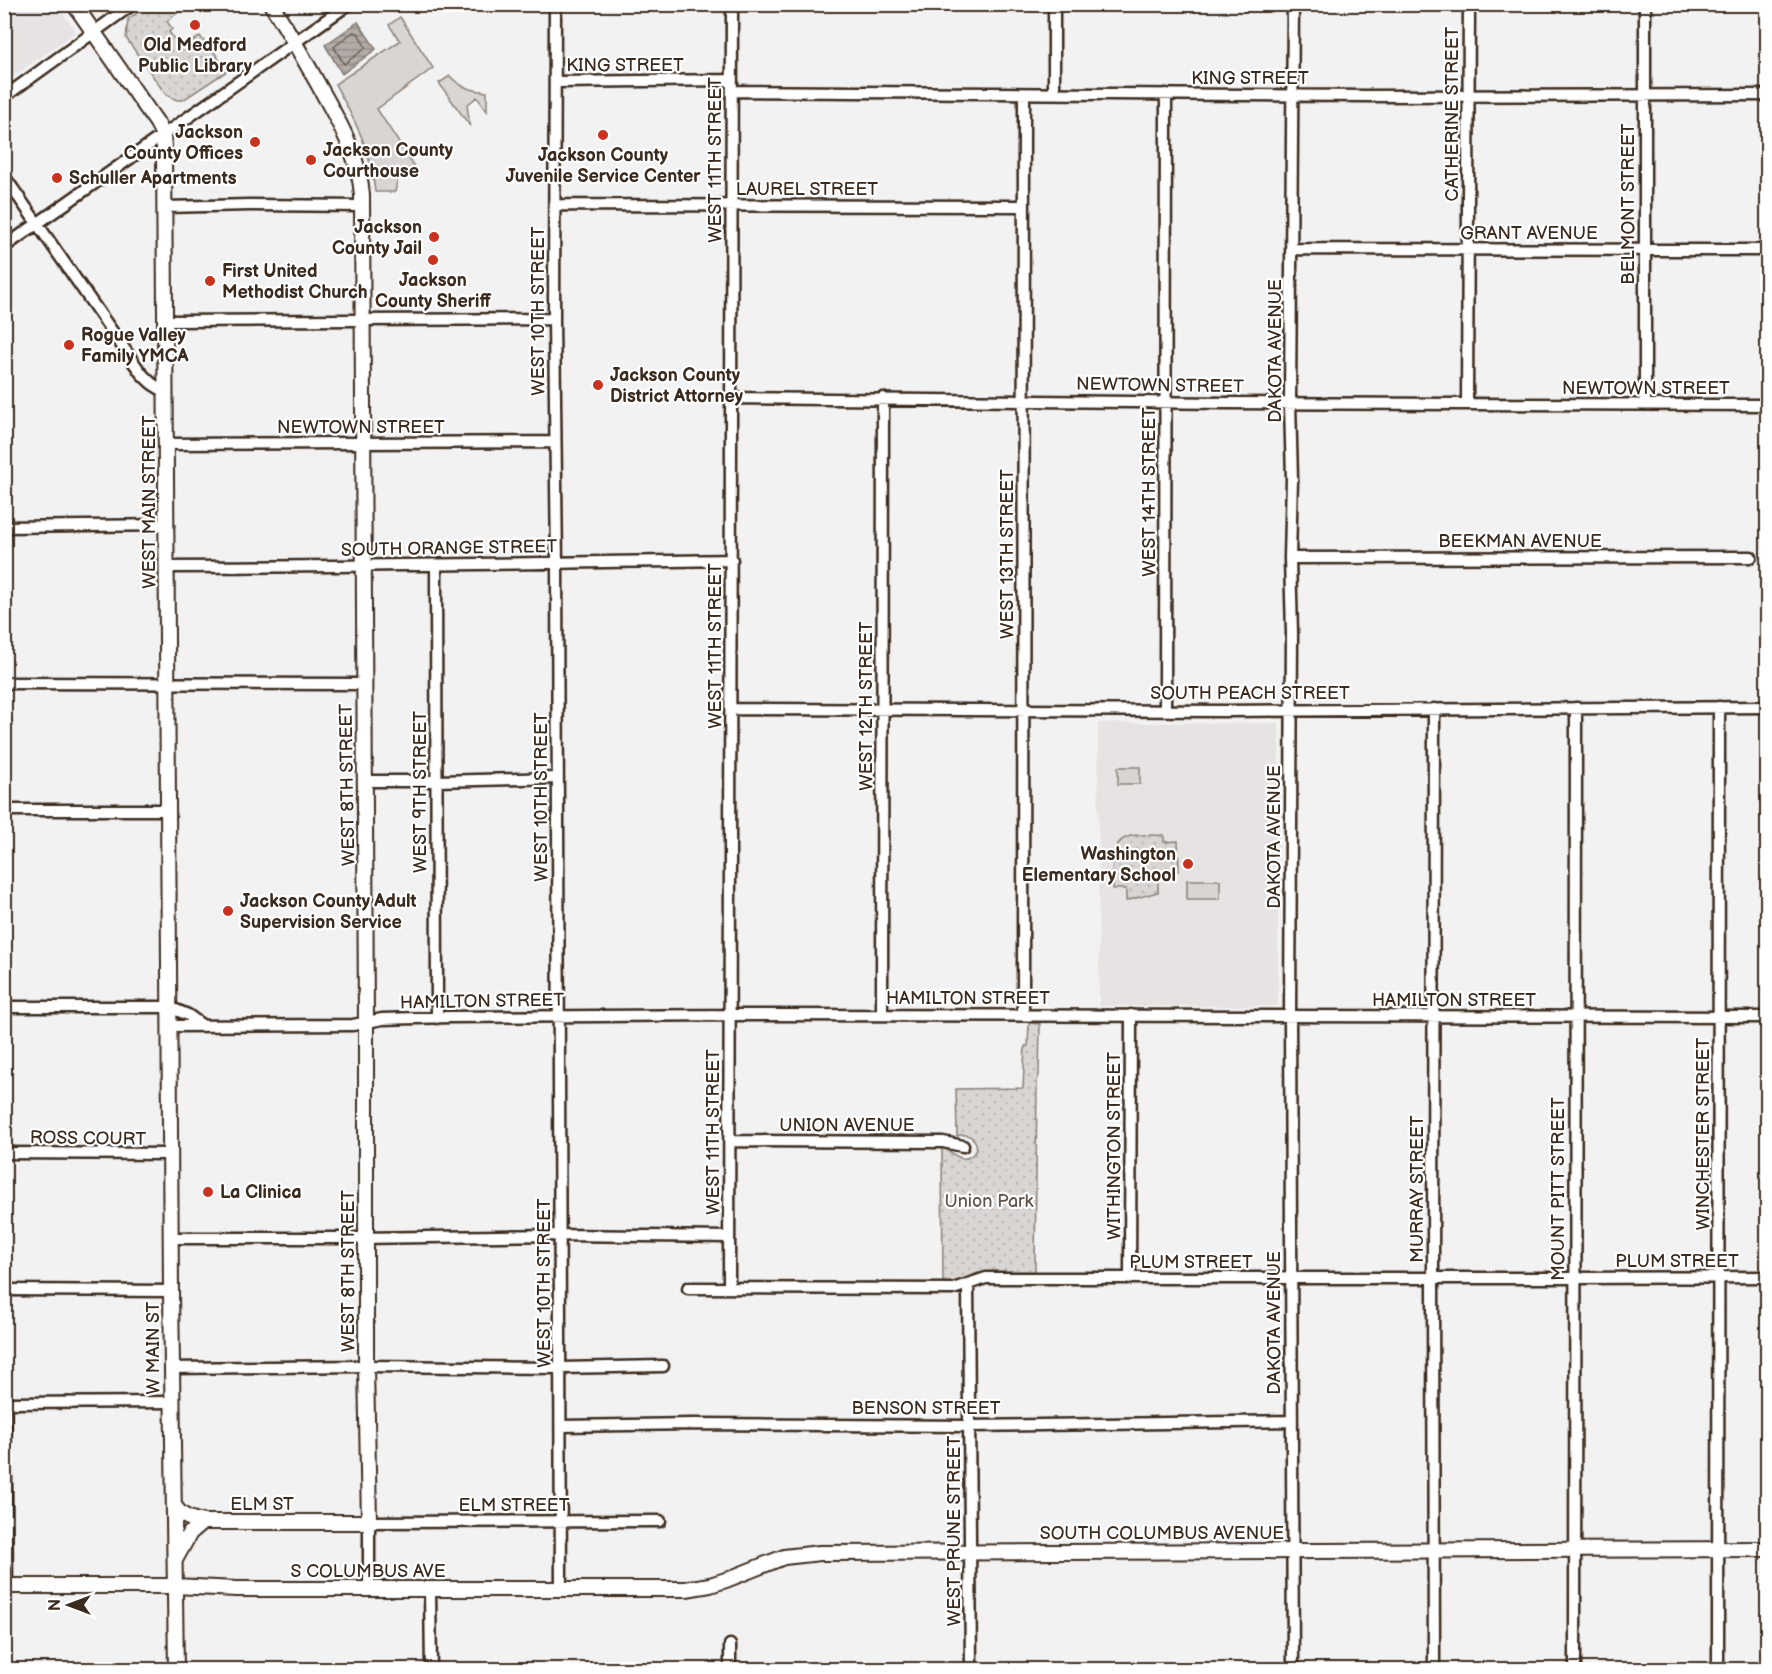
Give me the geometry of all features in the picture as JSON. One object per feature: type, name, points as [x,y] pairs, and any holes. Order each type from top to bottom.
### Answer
[{"type":"main road","name":"WEST MAIN STREET","points":[[74,4],[163,135],[168,525],[169,1026]]},
{"type":"main road","name":"WEST 8TH STREET","points":[[271,4],[337,118],[352,151],[361,182],[366,1366],[369,1522]]},
{"type":"main road","name":"W MAIN ST","points":[[169,1026],[176,1670]]},
{"type":"main road","points":[[174,1506],[178,1513],[186,1518],[203,1521]]},
{"type":"main road","name":"ELM ST","points":[[203,1521],[369,1522]]},
{"type":"main road","points":[[175,1560],[190,1533],[203,1521]]},
{"type":"main road","name":"SOUTH COLUMBUS AVENUE","points":[[561,1588],[686,1589],[710,1585],[784,1557],[820,1553],[1767,1549]]},
{"type":"main road","name":"S COLUMBUS AVE","points":[[5,1586],[175,1586],[237,1589],[561,1588]]},
{"type":"street","points":[[4,98],[133,4]]},
{"type":"street","points":[[4,247],[349,4]]},
{"type":"street","name":"WEST 10TH STREET","points":[[555,4],[554,319],[560,1017],[561,1588]]},
{"type":"street","name":"WEST 11TH STREET","points":[[729,1288],[732,4]]},
{"type":"street","points":[[1054,4],[1054,94]]},
{"type":"street","name":"DAKOTA AVENUE","points":[[1293,4],[1290,403],[1292,479],[1290,1015],[1293,1670]]},
{"type":"street","name":"CATHERINE STREET","points":[[1467,403],[1469,4]]},
{"type":"street","name":"BELMONT STREET","points":[[1645,4],[1645,404]]},
{"type":"street","name":"KING STREET","points":[[555,82],[1024,94],[1767,95]]},
{"type":"street","name":"WEST 13TH STREET","points":[[1023,1014],[1024,94]]},
{"type":"street","name":"WEST 14TH STREET","points":[[1165,710],[1166,94]]},
{"type":"street","points":[[4,177],[141,373],[149,382],[166,391]]},
{"type":"street","name":"LAUREL STREET","points":[[555,205],[1024,206]]},
{"type":"street","points":[[165,207],[362,206]]},
{"type":"street","name":"GRANT AVENUE","points":[[1291,249],[1767,250]]},
{"type":"street","points":[[166,321],[554,319]]},
{"type":"street","name":"NEWTOWN STREET","points":[[732,398],[1767,405]]},
{"type":"street","name":"WEST 12TH STREET","points":[[882,1014],[883,398]]},
{"type":"street","name":"NEWTOWN STREET","points":[[166,444],[555,442]]},
{"type":"street","points":[[4,527],[168,525]]},
{"type":"street","name":"BEEKMAN AVENUE","points":[[1290,558],[1751,557]]},
{"type":"street","name":"SOUTH ORANGE STREET","points":[[167,567],[436,566],[732,560]]},
{"type":"street","name":"WEST 9TH STREET","points":[[436,566],[436,1018]]},
{"type":"street","points":[[4,683],[364,684]]},
{"type":"street","name":"WINCHESTER STREET","points":[[1718,1670],[1719,707]]},
{"type":"street","name":"SOUTH PEACH STREET","points":[[732,709],[1291,710],[1767,707]]},
{"type":"street","name":"MOUNT PITT STREET","points":[[1575,1670],[1576,708]]},
{"type":"street","name":"MURRAY STREET","points":[[1434,709],[1434,1670]]},
{"type":"street","points":[[365,781],[558,778]]},
{"type":"street","points":[[4,810],[168,810]]},
{"type":"street","points":[[4,1007],[169,1007],[188,1015],[203,1026]]},
{"type":"street","name":"HAMILTON STREET","points":[[169,1026],[353,1025],[382,1019],[436,1018],[882,1014],[1767,1017]]},
{"type":"street","name":"WITHINGTON STREET","points":[[1130,1278],[1131,1015]]},
{"type":"street","name":"UNION AVENUE","points":[[730,1141],[943,1142],[963,1146]]},
{"type":"street","name":"ROSS COURT","points":[[4,1153],[170,1154]]},
{"type":"street","points":[[171,1238],[560,1235],[729,1237]]},
{"type":"street","name":"PLUM STREET","points":[[688,1288],[953,1289],[986,1278],[1767,1277]]},
{"type":"street","name":"WEST PRUNE STREET","points":[[968,1284],[971,1670]]},
{"type":"street","points":[[4,1290],[171,1291]]},
{"type":"street","points":[[171,1368],[663,1366]]},
{"type":"street","points":[[5,1586],[5,1403],[172,1402]]},
{"type":"street","name":"BENSON STREET","points":[[561,1426],[694,1424],[970,1426],[1291,1421]]},
{"type":"street","name":"ELM STREET","points":[[369,1522],[660,1521]]},
{"type":"street","name":"WEST 8TH STREET","points":[[369,1522],[369,1589]]},
{"type":"street","points":[[430,1589],[431,1670]]},
{"type":"street","points":[[730,1645],[730,1670]]},
{"type":"shaded area","points":[[5,4],[57,5],[76,32],[5,82]]},
{"type":"shaded area","name":"Washington Elementary School","points":[[1098,723],[1279,723],[1278,1006],[1099,1006]]},
{"type":"green space","points":[[149,5],[179,5],[183,9],[167,21],[172,29],[169,32],[185,47],[200,36],[208,47],[210,46],[227,71],[183,100],[166,95],[126,38],[128,19]]},
{"type":"green space","points":[[400,17],[433,68],[377,109],[414,166],[398,177],[395,192],[375,192],[366,149],[335,84],[400,41],[389,25]]},
{"type":"green space","points":[[450,76],[467,88],[487,92],[487,111],[477,97],[467,105],[470,126],[439,83]]},
{"type":"green space","points":[[1118,767],[1140,767],[1140,784],[1118,784]]},
{"type":"green space","points":[[1164,835],[1164,842],[1178,841],[1179,871],[1158,872],[1158,892],[1126,901],[1126,889],[1113,889],[1112,866],[1118,844],[1131,836]]},
{"type":"green space","points":[[1187,880],[1220,880],[1220,899],[1187,899]]},
{"type":"green space","name":"Union Park","points":[[1029,1023],[1040,1024],[1037,1082],[1035,1273],[978,1273],[943,1284],[942,1148],[962,1158],[969,1157],[976,1150],[975,1141],[972,1138],[957,1136],[956,1089],[1023,1088],[1025,1046],[1028,1046]]},
{"type":"water","points":[[358,22],[376,49],[342,74],[325,45]]},
{"type":"place","name":"Old Medford Public Library","points":[[195,25]]},
{"type":"place","name":"Jackson County Juvenile Service Center","points":[[603,135]]},
{"type":"place","name":"Jackson County Offices","points":[[255,142]]},
{"type":"place","name":"Jackson County Courthouse","points":[[311,160]]},
{"type":"place","name":"Schuller Apartments","points":[[57,178]]},
{"type":"place","name":"Jackson County Jail","points":[[434,237]]},
{"type":"place","name":"Jackson County Sheriff","points":[[433,260]]},
{"type":"place","name":"First United Methodist Church","points":[[210,281]]},
{"type":"place","name":"Rogue Valley Family YMCA","points":[[69,345]]},
{"type":"place","name":"Jackson County District Attorney","points":[[598,385]]},
{"type":"place","name":"Washington Elementary School","points":[[1188,864]]},
{"type":"place","name":"Jackson County Adult Supervision Service","points":[[228,911]]},
{"type":"place","name":"La Clinica","points":[[208,1192]]}]
